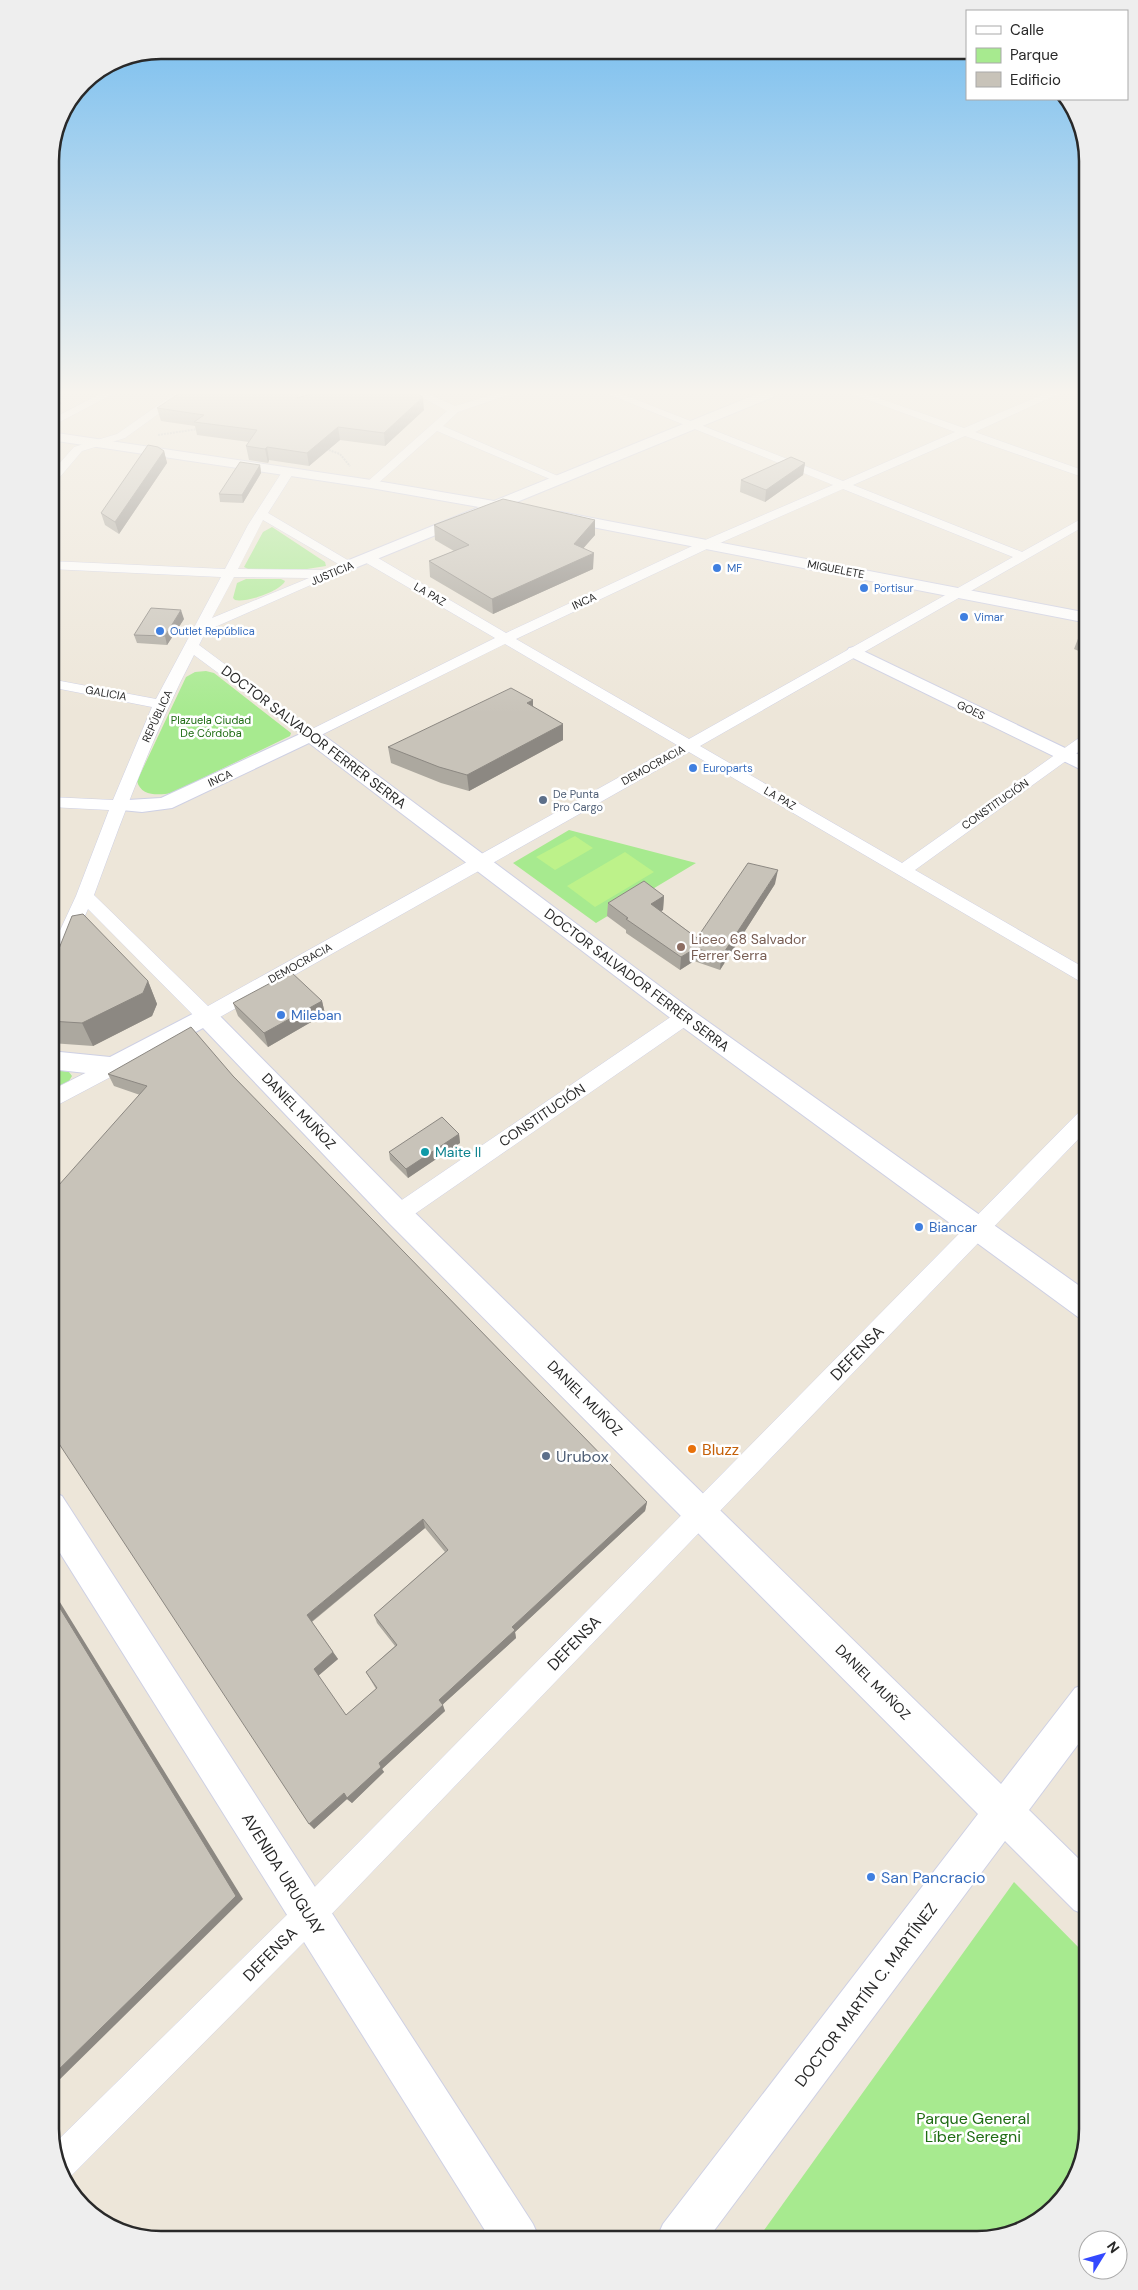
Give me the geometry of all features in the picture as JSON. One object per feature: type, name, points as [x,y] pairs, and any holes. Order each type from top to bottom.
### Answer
[{"type":"street","name":"REPÚBLICA","points":[[59,952],[84,896],[118,805],[159,708],[228,573],[269,501]]},
{"type":"street","name":"MIGUELETE","points":[[467,501],[707,544],[1079,616]]},
{"type":"street","name":"JUSTICIA","points":[[201,628],[509,501]]},
{"type":"street","name":"INCA","points":[[118,805],[142,806],[165,804],[311,735],[507,638],[804,501]]},
{"type":"street","points":[[880,501],[1024,557]]},
{"type":"street","points":[[261,514],[350,565]]},
{"type":"street","name":"DEMOCRACIA","points":[[59,1096],[206,1016],[961,593],[1079,524]]},
{"type":"street","name":"LA PAZ","points":[[368,558],[1079,974]]},
{"type":"street","points":[[59,565],[228,573],[328,574]]},
{"type":"street","name":"DOCTOR SALVADOR FERRER SERRA","points":[[191,646],[685,1017],[1079,1302]]},
{"type":"street","name":"GOES","points":[[855,652],[1079,762]]},
{"type":"street","name":"GALICIA","points":[[59,685],[159,708]]},
{"type":"street","name":"GALICIA","points":[[59,698],[159,708]]},
{"type":"street","name":"CONSTITUCIÓN","points":[[902,870],[1079,744]]},
{"type":"street","points":[[59,802],[118,805]]},
{"type":"street","name":"DANIEL MUÑOZ","points":[[84,896],[206,1016],[398,1214],[1079,1887]]},
{"type":"street","name":"CONSTITUCIÓN","points":[[398,1214],[685,1017]]},
{"type":"street","points":[[59,1061],[112,1067]]},
{"type":"street","name":"DEFENSA","points":[[64,2161],[702,1513],[1079,1125]]},
{"type":"street","name":"AVENIDA URUGUAY","points":[[59,1521],[308,1915],[511,2231]]},
{"type":"street","name":"DOCTOR MARTÍN C. MARTÍNEZ","points":[[686,2231],[1079,1713]]},
{"type":"green space","points":[[272,527],[325,562],[326,566],[307,569],[248,569],[244,567],[263,532]]},
{"type":"green space","points":[[246,579],[281,579],[285,581],[277,589],[263,595],[247,600],[235,600],[233,598],[237,583]]},
{"type":"green space","name":"Plazuela Ciudad De Córdoba","points":[[206,671],[214,673],[291,733],[290,736],[172,793],[151,794],[142,790],[137,781],[186,677],[195,672]]},
{"type":"green space","points":[[569,830],[696,863],[596,923],[513,863]]},
{"type":"green space","points":[[575,836],[593,848],[555,870],[536,857]]},
{"type":"green space","points":[[625,852],[654,872],[595,907],[567,886]]},
{"type":"green space","points":[[59,1070],[69,1072],[72,1076],[69,1081],[59,1086]]},
{"type":"green space","name":"Parque General Líber Seregni","points":[[1014,1882],[1079,1948],[1079,2136],[1074,2162],[1062,2186],[1049,2201],[1028,2218],[1004,2228],[991,2230],[763,2231]]},
{"type":"building","points":[[109,501],[130,501],[115,522],[101,513]]},
{"type":"building","points":[[498,501],[511,501],[595,520],[574,544],[594,553],[492,599],[429,561],[469,545],[434,525]]},
{"type":"building","points":[[151,608],[181,610],[165,636],[134,635]]},
{"type":"building","points":[[511,688],[533,700],[527,703],[563,724],[467,775],[439,767],[388,747]]},
{"type":"building","points":[[748,863],[778,870],[721,957],[696,948],[681,957],[626,919],[628,918],[608,903],[644,881],[664,896],[651,904],[697,938]]},
{"type":"building","points":[[83,914],[148,981],[143,993],[82,1023],[59,1022],[59,948],[72,916]]},
{"type":"building","points":[[291,972],[322,1001],[264,1033],[233,1003]]},
{"type":"building","points":[[191,1027],[233,1076],[647,1502],[512,1627],[515,1630],[439,1700],[443,1705],[379,1763],[381,1767],[347,1798],[344,1793],[309,1824],[59,1444],[59,1185],[147,1086],[108,1074]],"holes":[[[423,1519],[448,1550],[374,1615],[397,1645],[366,1672],[377,1688],[346,1715],[314,1669],[333,1652],[307,1615]]]},
{"type":"building","name":"Maite II","points":[[442,1117],[459,1134],[406,1169],[389,1152]]},
{"type":"building","points":[[59,1607],[236,1896],[59,2069]]},
{"type":"place","name":"MF","points":[[717,568]]},
{"type":"place","name":"Portisur","points":[[864,588]]},
{"type":"place","name":"Vimar","points":[[964,617]]},
{"type":"place","name":"Outlet República","points":[[160,631]]},
{"type":"place","name":"Europarts","points":[[693,768]]},
{"type":"place","name":"De Punta Pro Cargo","points":[[543,800]]},
{"type":"place","name":"Liceo 68 Salvador Ferrer Serra","points":[[681,947]]},
{"type":"place","name":"Mileban","points":[[281,1015]]},
{"type":"place","name":"Maite II","points":[[425,1152]]},
{"type":"place","name":"Biancar","points":[[919,1227]]},
{"type":"place","name":"Bluzz","points":[[692,1449]]},
{"type":"place","name":"Urubox","points":[[546,1456]]},
{"type":"place","name":"San Pancracio","points":[[871,1877]]}]
